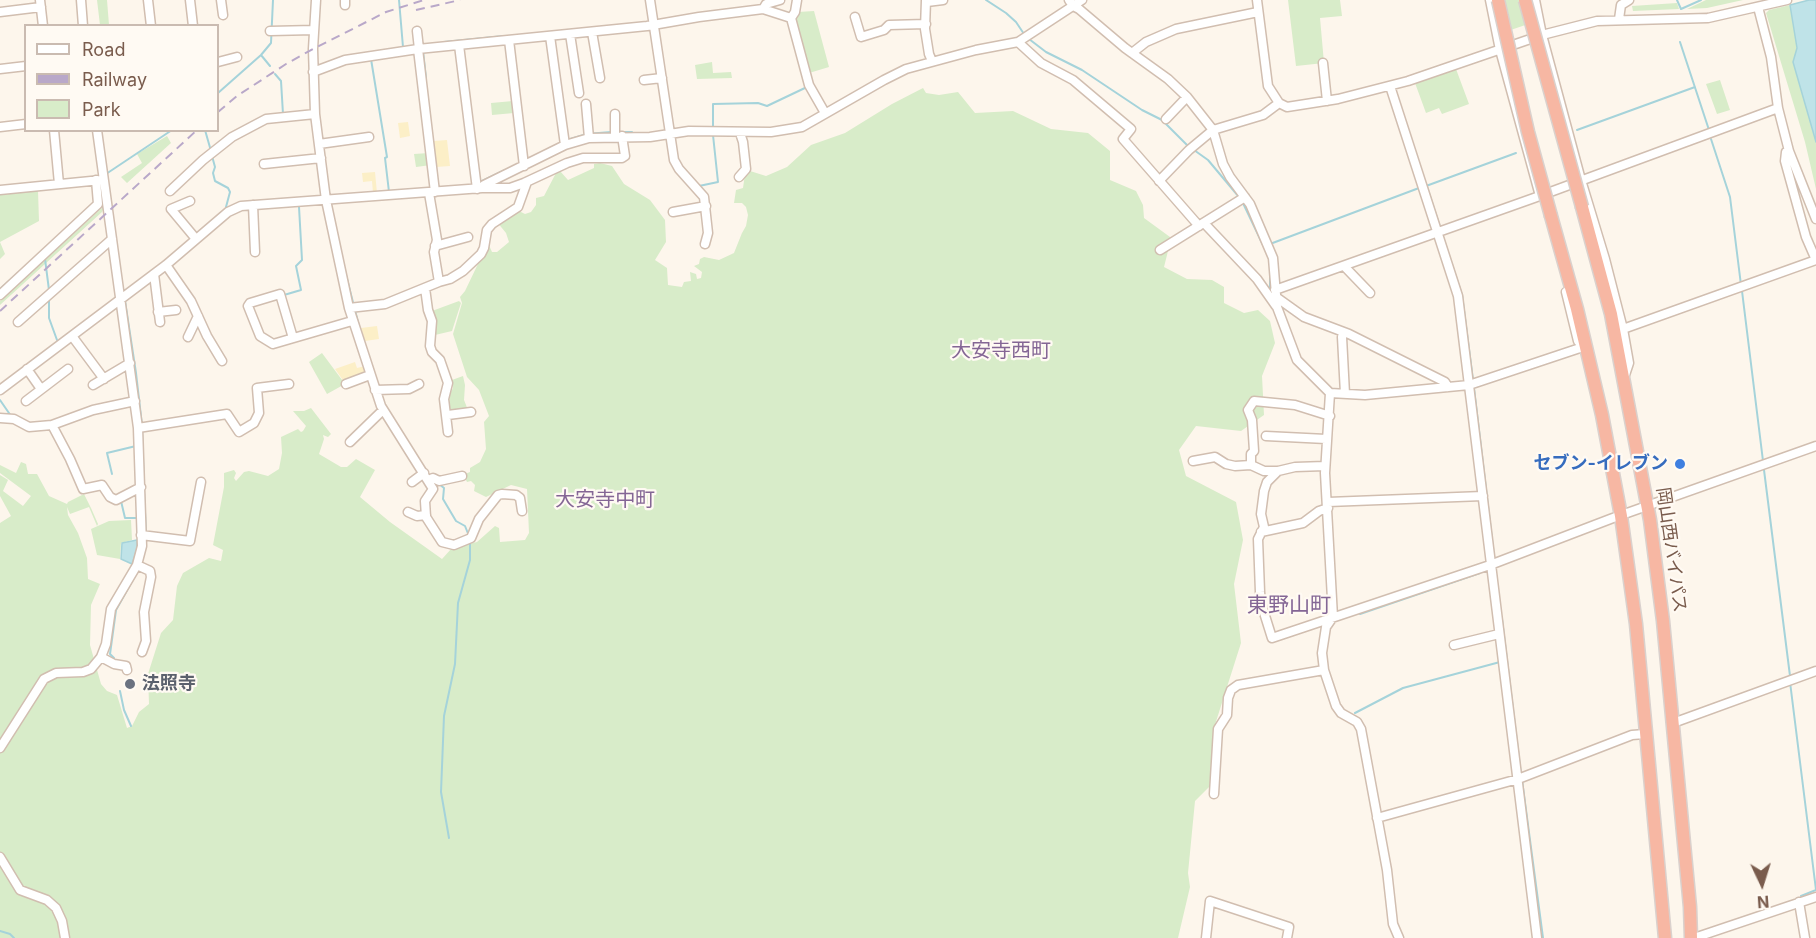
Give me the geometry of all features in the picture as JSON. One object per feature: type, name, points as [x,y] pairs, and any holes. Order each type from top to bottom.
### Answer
[{"type":"highway","points":[[1498,0],[1528,132],[1577,309],[1602,415],[1621,516],[1636,624],[1665,938]]},
{"type":"highway","name":"岡山西バイパス","points":[[1525,0],[1611,314],[1624,379],[1647,507],[1663,621],[1690,907],[1695,938]]},
{"type":"street","points":[[81,0],[83,24]]},
{"type":"street","points":[[148,0],[151,24]]},
{"type":"street","points":[[190,0],[193,24]]},
{"type":"street","points":[[221,0],[223,15]]},
{"type":"street","points":[[316,0],[315,114],[321,143],[321,158],[352,308],[352,321],[370,375],[378,390],[382,410],[429,477],[433,489],[425,501],[426,515],[428,522],[442,542],[454,544],[470,538],[480,519],[498,495],[507,493],[516,495],[520,498],[522,511]]},
{"type":"street","points":[[650,0],[674,160],[701,192],[706,206],[708,234],[705,244]]},
{"type":"street","points":[[763,9],[766,4],[780,0]]},
{"type":"street","points":[[797,0],[795,12],[791,18],[809,85],[825,113]]},
{"type":"street","points":[[932,61],[929,54],[926,24],[926,1],[943,0]]},
{"type":"street","points":[[478,186],[564,143],[588,135],[616,134],[650,137],[689,131],[740,133],[783,131],[802,127],[906,69],[1018,42],[1071,3],[1082,0]]},
{"type":"street","points":[[1257,0],[1268,86],[1279,104],[1287,107],[1327,101],[1390,86],[1542,35],[1597,21],[1708,18],[1787,0]]},
{"type":"street","points":[[1490,0],[1500,50],[1580,348],[1602,415]]},
{"type":"street","points":[[1535,0],[1542,35],[1623,329],[1629,363],[1624,379]]},
{"type":"street","points":[[1619,19],[1621,5],[1629,0]]},
{"type":"street","points":[[1071,3],[1168,79],[1187,97],[1213,130],[1223,164],[1273,258],[1276,298],[1297,360],[1330,393],[1365,395],[1447,385],[1469,385],[1580,348]]},
{"type":"street","points":[[0,12],[40,4],[43,24]]},
{"type":"street","points":[[1762,4],[1778,108],[1789,151],[1816,219]]},
{"type":"street","points":[[316,71],[345,60],[420,48],[654,25],[763,9],[791,18]]},
{"type":"street","points":[[1132,53],[1146,42],[1176,29],[1258,12]]},
{"type":"street","points":[[855,17],[861,37],[884,30],[889,25],[926,24]]},
{"type":"street","points":[[271,30],[314,30]]},
{"type":"street","points":[[417,32],[437,240],[434,252],[439,282]]},
{"type":"street","points":[[592,32],[600,78]]},
{"type":"street","points":[[570,34],[579,93]]},
{"type":"street","points":[[550,36],[564,143]]},
{"type":"street","points":[[509,40],[524,162]]},
{"type":"street","points":[[1018,42],[1041,63],[1073,80],[1109,108],[1131,129],[1123,139],[1159,181],[1276,298],[1304,317],[1349,334],[1447,385]]},
{"type":"street","points":[[459,45],[478,186]]},
{"type":"street","points":[[219,62],[237,57]]},
{"type":"street","points":[[1323,63],[1327,101]]},
{"type":"street","points":[[0,69],[24,66]]},
{"type":"street","points":[[645,80],[662,78]]},
{"type":"street","points":[[1390,86],[1458,296],[1499,634],[1520,778],[1537,938]]},
{"type":"street","points":[[1166,119],[1187,97]]},
{"type":"street","points":[[586,104],[588,135]]},
{"type":"street","points":[[1159,181],[1189,150],[1213,130],[1263,115],[1279,104]]},
{"type":"street","points":[[1276,298],[1344,266],[1778,108]]},
{"type":"street","points":[[170,191],[232,137],[266,119],[315,114]]},
{"type":"street","points":[[0,390],[166,266],[228,212],[241,206],[478,186],[510,188],[583,158],[622,158],[624,156],[616,134],[615,114]]},
{"type":"street","points":[[0,127],[24,124]]},
{"type":"street","points":[[54,132],[59,184]]},
{"type":"street","points":[[0,295],[98,204],[100,180],[98,132]]},
{"type":"street","points":[[739,177],[746,169],[740,133]]},
{"type":"street","points":[[321,143],[369,136]]},
{"type":"street","points":[[1623,329],[1816,260],[1806,237],[1785,161],[1786,152],[1789,151]]},
{"type":"street","points":[[264,164],[321,158]]},
{"type":"street","points":[[0,190],[100,180]]},
{"type":"street","points":[[0,748],[44,679],[56,673],[83,672],[91,669],[101,657],[106,644],[111,609],[137,565],[142,546],[141,428],[135,401],[112,239],[100,180]]},
{"type":"street","points":[[352,308],[385,304],[450,279],[463,271],[481,254],[487,230],[492,224],[518,207],[527,182]]},
{"type":"street","points":[[1160,250],[1243,198]]},
{"type":"street","points":[[190,201],[171,209],[196,239]]},
{"type":"street","points":[[253,206],[255,252]]},
{"type":"street","points":[[673,212],[706,206]]},
{"type":"street","points":[[435,246],[468,237]]},
{"type":"street","points":[[18,322],[112,239]]},
{"type":"street","points":[[166,266],[191,301],[207,336],[222,361]]},
{"type":"street","points":[[1344,266],[1370,293]]},
{"type":"street","points":[[154,274],[160,322]]},
{"type":"street","points":[[425,288],[432,321],[430,346],[432,352],[440,360],[448,383],[444,399],[448,415],[448,432]]},
{"type":"street","points":[[293,338],[280,294],[250,303],[248,306],[260,336],[273,344],[352,321]]},
{"type":"street","points":[[158,312],[176,310]]},
{"type":"street","points":[[188,337],[198,316]]},
{"type":"street","points":[[72,336],[104,379]]},
{"type":"street","points":[[1342,337],[1344,394]]},
{"type":"street","points":[[93,385],[130,363]]},
{"type":"street","points":[[27,369],[42,389]]},
{"type":"street","points":[[26,401],[68,369]]},
{"type":"street","points":[[346,384],[370,375]]},
{"type":"street","points":[[141,428],[227,414],[239,432],[254,423],[259,413],[256,388],[289,384]]},
{"type":"street","points":[[378,390],[409,389],[419,384]]},
{"type":"street","points":[[1330,393],[1325,466],[1333,617],[1323,637],[1324,670],[1336,706],[1341,713],[1356,722],[1360,729],[1390,892],[1393,924],[1399,938]]},
{"type":"street","points":[[0,418],[14,419],[29,427],[52,425],[93,410],[135,401]]},
{"type":"street","points":[[1251,465],[1251,454],[1254,451],[1252,420],[1248,410],[1254,401],[1295,405],[1330,416]]},
{"type":"street","points":[[350,442],[382,410]]},
{"type":"street","points":[[448,415],[471,412]]},
{"type":"street","points":[[52,425],[83,489],[102,485],[110,497],[116,500],[141,487]]},
{"type":"street","points":[[1266,436],[1326,439]]},
{"type":"street","points":[[1278,471],[1264,490],[1261,514],[1264,527],[1258,539],[1261,603],[1272,638],[1491,565],[1816,446]]},
{"type":"street","points":[[1193,461],[1215,457],[1226,464],[1251,465],[1264,471],[1325,466]]},
{"type":"street","points":[[412,482],[429,477],[439,480],[462,476]]},
{"type":"street","points":[[141,535],[190,541],[201,482]]},
{"type":"street","points":[[1261,532],[1303,523],[1328,505],[1483,496]]},
{"type":"street","points":[[408,512],[417,516],[426,515]]},
{"type":"street","points":[[137,565],[150,571],[151,577],[144,612],[146,641],[142,652]]},
{"type":"street","points":[[1454,645],[1499,634]]},
{"type":"street","points":[[101,657],[114,664],[126,666],[127,670]]},
{"type":"street","points":[[1215,794],[1218,729],[1227,715],[1228,699],[1232,690],[1238,685],[1324,670]]},
{"type":"street","points":[[1673,723],[1816,671]]},
{"type":"street","points":[[1377,818],[1520,778],[1632,735],[1646,734]]},
{"type":"street","points":[[0,857],[21,891],[47,900],[56,908],[62,921],[65,938]]},
{"type":"street","points":[[1660,892],[1661,938]]},
{"type":"street","points":[[1695,938],[1816,897]]},
{"type":"street","points":[[1206,938],[1210,901],[1288,927],[1287,938]]},
{"type":"street","points":[[1799,902],[1805,938]]},
{"type":"green space","points":[[97,0],[107,0],[109,24],[100,24]]},
{"type":"green space","points":[[1288,0],[1340,0],[1342,16],[1320,18],[1324,63],[1296,66]]},
{"type":"green space","points":[[1492,0],[1530,0],[1537,21],[1502,33]]},
{"type":"green space","points":[[1706,0],[1743,0],[1707,8],[1687,9]]},
{"type":"green space","points":[[1677,3],[1679,9],[1633,11],[1632,6]]},
{"type":"green space","points":[[1790,5],[1797,48],[1793,62],[1816,142],[1816,189],[1805,142],[1766,13],[1769,10]]},
{"type":"green space","points":[[814,11],[829,67],[809,73],[795,18],[798,12]]},
{"type":"green space","points":[[712,62],[713,73],[731,72],[732,78],[697,79],[695,65]]},
{"type":"green space","points":[[1456,69],[1469,104],[1442,114],[1439,108],[1426,113],[1415,83]]},
{"type":"green space","points":[[1720,80],[1730,110],[1717,114],[1706,84]]},
{"type":"green space","points":[[923,88],[926,93],[939,95],[958,92],[975,113],[1013,111],[1051,129],[1088,133],[1110,151],[1110,180],[1136,191],[1143,205],[1144,218],[1170,237],[1164,267],[1187,279],[1212,280],[1224,287],[1224,303],[1244,313],[1258,310],[1270,321],[1275,343],[1262,376],[1264,415],[1241,431],[1196,426],[1179,450],[1186,476],[1236,502],[1243,540],[1234,584],[1241,643],[1213,731],[1210,786],[1195,801],[1188,873],[1190,887],[1178,938],[0,938],[0,523],[11,516],[0,496],[0,475],[8,480],[3,491],[23,506],[31,496],[0,473],[0,465],[16,473],[21,462],[26,464],[28,474],[37,474],[49,496],[67,504],[84,494],[97,526],[89,507],[70,514],[67,507],[68,515],[78,533],[87,558],[88,579],[100,584],[91,605],[90,645],[101,684],[107,691],[117,695],[127,728],[132,726],[139,712],[149,704],[148,674],[161,633],[173,620],[177,586],[183,573],[209,558],[221,561],[223,550],[213,545],[224,487],[224,473],[234,470],[236,481],[244,472],[249,471],[268,476],[279,469],[282,453],[281,437],[298,429],[301,432],[306,426],[293,411],[304,411],[311,408],[331,434],[328,437],[323,435],[324,439],[319,454],[341,467],[347,467],[356,459],[375,470],[360,497],[390,522],[442,559],[452,548],[477,542],[495,526],[499,528],[500,542],[525,540],[529,533],[527,489],[511,485],[486,497],[474,491],[475,485],[471,481],[467,482],[465,478],[470,468],[480,462],[486,449],[484,422],[489,416],[479,390],[467,377],[453,334],[462,303],[460,297],[488,243],[492,252],[497,252],[509,242],[506,233],[497,222],[517,210],[525,214],[531,212],[536,205],[536,198],[544,196],[556,173],[560,171],[568,180],[594,168],[594,164],[612,166],[624,184],[650,200],[665,220],[666,242],[655,260],[667,268],[668,285],[682,287],[684,282],[691,281],[690,272],[696,274],[697,279],[701,278],[702,272],[694,266],[699,264],[700,259],[704,257],[719,260],[734,253],[746,226],[748,215],[742,203],[734,203],[736,190],[743,188],[745,174],[750,171],[766,176],[787,167],[811,145],[845,133]]},
{"type":"green space","points":[[513,101],[514,113],[492,115],[491,103]]},
{"type":"green space","points":[[167,136],[171,143],[127,183],[121,177],[142,163],[137,154]]},
{"type":"green space","points":[[429,153],[431,165],[416,167],[414,154]]},
{"type":"green space","points":[[38,191],[39,221],[0,242],[0,195]]},
{"type":"green space","points":[[104,206],[102,212],[0,305],[0,301]]},
{"type":"green space","points":[[0,242],[5,254],[0,259]]},
{"type":"green space","points":[[459,301],[461,303],[452,331],[435,335],[432,311]]},
{"type":"green space","points":[[322,353],[345,384],[327,394],[309,362]]},
{"type":"green space","points":[[463,376],[464,400],[468,410],[450,411],[449,396],[453,388],[452,380]]},
{"type":"green space","points":[[131,520],[132,540],[121,543],[120,559],[97,555],[91,529],[109,521]]},
{"type":"sand","points":[[408,122],[410,136],[400,138],[398,123]]},
{"type":"sand","points":[[447,140],[450,166],[436,167],[434,141]]},
{"type":"sand","points":[[375,172],[377,193],[373,193],[372,181],[363,182],[362,173]]},
{"type":"sand","points":[[377,326],[379,339],[365,341],[361,328]]},
{"type":"sand","points":[[355,362],[357,368],[365,366],[369,375],[345,383],[335,369]]},
{"type":"water","points":[[1816,0],[1816,142],[1793,62],[1797,48],[1790,5]]},
{"type":"water","points":[[137,540],[137,549],[132,564],[121,559],[122,543]]},
{"type":"waterway","points":[[219,92],[261,55],[271,43],[273,0]]},
{"type":"waterway","points":[[399,0],[403,47],[405,47]]},
{"type":"waterway","points":[[986,0],[1006,13],[1024,34]]},
{"type":"waterway","points":[[1677,0],[1681,9],[1701,0]]},
{"type":"waterway","points":[[444,42],[504,36]]},
{"type":"waterway","points":[[1029,39],[1046,52],[1082,70],[1142,110],[1162,120],[1189,147]]},
{"type":"waterway","points":[[1680,42],[1709,130]]},
{"type":"waterway","points":[[423,51],[426,78]]},
{"type":"waterway","points":[[261,55],[270,66]]},
{"type":"waterway","points":[[371,59],[387,157],[385,158],[389,192]]},
{"type":"waterway","points":[[275,74],[281,81],[283,114]]},
{"type":"waterway","points":[[713,128],[713,104],[758,103],[767,106],[807,87]]},
{"type":"waterway","points":[[1577,130],[1695,87]]},
{"type":"waterway","points":[[106,174],[169,132]]},
{"type":"waterway","points":[[206,132],[211,151]]},
{"type":"waterway","points":[[567,140],[587,134],[611,132]]},
{"type":"waterway","points":[[617,132],[632,132]]},
{"type":"waterway","points":[[699,186],[718,182],[713,135]]},
{"type":"waterway","points":[[1711,139],[1730,197],[1741,285]]},
{"type":"waterway","points":[[1194,150],[1208,160],[1239,197]]},
{"type":"waterway","points":[[1426,186],[1516,153]]},
{"type":"waterway","points":[[212,156],[215,181],[228,188],[230,192],[226,207]]},
{"type":"waterway","points":[[478,183],[505,170]]},
{"type":"waterway","points":[[1427,187],[1440,227]]},
{"type":"waterway","points":[[1270,244],[1419,188]]},
{"type":"waterway","points":[[1242,201],[1263,245]]},
{"type":"waterway","points":[[284,295],[301,290],[296,266],[302,260],[299,207]]},
{"type":"waterway","points":[[1443,237],[1462,295],[1473,380]]},
{"type":"waterway","points":[[45,259],[49,290]]},
{"type":"waterway","points":[[1270,270],[1270,288]]},
{"type":"waterway","points":[[0,289],[20,271]]},
{"type":"waterway","points":[[345,271],[359,326]]},
{"type":"waterway","points":[[1742,291],[1763,461]]},
{"type":"waterway","points":[[49,299],[49,318],[57,340]]},
{"type":"waterway","points":[[125,301],[142,425]]},
{"type":"waterway","points":[[1474,388],[1494,556]]},
{"type":"waterway","points":[[0,400],[11,416]]},
{"type":"waterway","points":[[142,431],[144,485]]},
{"type":"waterway","points":[[112,474],[107,453],[136,446]]},
{"type":"waterway","points":[[1764,470],[1790,676]]},
{"type":"waterway","points":[[439,484],[444,488],[443,499],[456,521],[465,526],[469,536]]},
{"type":"waterway","points":[[144,491],[146,533]]},
{"type":"waterway","points":[[121,501],[125,518],[137,518]]},
{"type":"waterway","points":[[449,838],[441,792],[444,716],[455,664],[458,603],[470,560],[470,541]]},
{"type":"waterway","points":[[1360,614],[1480,573]]},
{"type":"waterway","points":[[114,658],[110,654],[116,610],[135,576]]},
{"type":"waterway","points":[[1502,619],[1521,775]]},
{"type":"waterway","points":[[1355,713],[1403,688],[1500,662]]},
{"type":"waterway","points":[[1790,682],[1816,890],[1801,896]]},
{"type":"waterway","points":[[120,691],[124,710],[131,726]]},
{"type":"waterway","points":[[1522,780],[1543,938]]},
{"type":"waterway","points":[[0,931],[14,938]]},
{"type":"railway","points":[[219,111],[237,96],[313,49],[386,12],[424,0]]},
{"type":"railway","points":[[416,10],[460,0]]},
{"type":"railway","points":[[0,311],[195,132]]},
{"type":"place","name":"セブン-イレブン","points":[[1680,464]]},
{"type":"place","name":"法照寺","points":[[130,684]]},
{"type":"district","name":"大安寺西町","points":[[1001,351]]},
{"type":"district","name":"大安寺中町","points":[[605,500]]},
{"type":"district","name":"東野山町","points":[[1289,606]]}]
